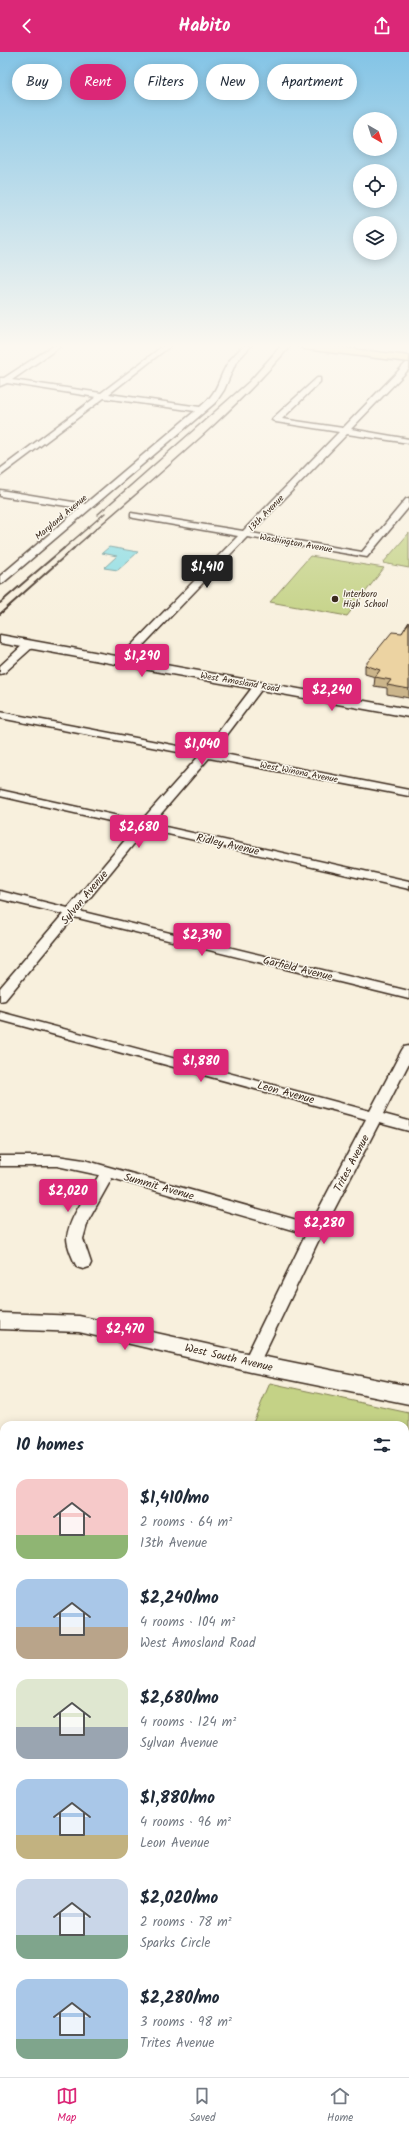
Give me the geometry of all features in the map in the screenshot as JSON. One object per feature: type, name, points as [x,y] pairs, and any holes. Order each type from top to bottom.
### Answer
[{"type":"street","points":[[0,473],[43,440]]},
{"type":"street","name":"Maryland Avenue","points":[[0,581],[166,440]]},
{"type":"street","name":"13th Avenue","points":[[122,661],[336,440]]},
{"type":"street","points":[[0,493],[88,507]]},
{"type":"street","name":"Washington Avenue","points":[[134,515],[364,555],[409,501]]},
{"type":"street","name":"West Amosland Road","points":[[0,639],[409,712]]},
{"type":"street","points":[[0,670],[29,645]]},
{"type":"street","name":"Sylvan Avenue","points":[[0,997],[144,825],[206,754],[259,686]]},
{"type":"street","name":"West Winona Avenue","points":[[0,716],[409,793]]},
{"type":"street","name":"Ridley Avenue","points":[[0,793],[409,885]]},
{"type":"street","name":"Garfield Avenue","points":[[0,895],[409,995]]},
{"type":"street","name":"Leon Avenue","points":[[0,1016],[409,1126]]},
{"type":"street","name":"Trites Avenue","points":[[251,1362],[315,1231],[409,1050]]},
{"type":"street","name":"Summit Avenue","points":[[0,1161],[57,1161],[84,1165],[315,1231]]},
{"type":"street","points":[[83,1263],[76,1239],[80,1221],[109,1171]]},
{"type":"street","name":"West South Avenue","points":[[0,1321],[79,1324],[409,1395]]},
{"type":"green space","points":[[409,533],[409,568],[383,563]]},
{"type":"green space","points":[[310,556],[384,568],[347,616],[270,602]]},
{"type":"green space","points":[[270,1383],[409,1413],[409,1421],[254,1421]]},
{"type":"water","points":[[109,547],[138,552],[118,570],[104,568],[117,556],[102,553]]},
{"type":"building","name":"Interboro High School","points":[[409,622],[409,689],[387,685],[391,680],[375,677],[380,670],[365,665],[392,632],[402,633]]},
{"type":"railway","points":[[97,515],[182,440]]},
{"type":"railway","points":[[73,549],[197,440]]},
{"type":"railway","points":[[63,549],[105,513]]},
{"type":"railway","points":[[0,603],[64,548]]},
{"type":"railway","points":[[0,614],[74,548]]},
{"type":"place","name":"Interboro High School","points":[[335,599]]}]
